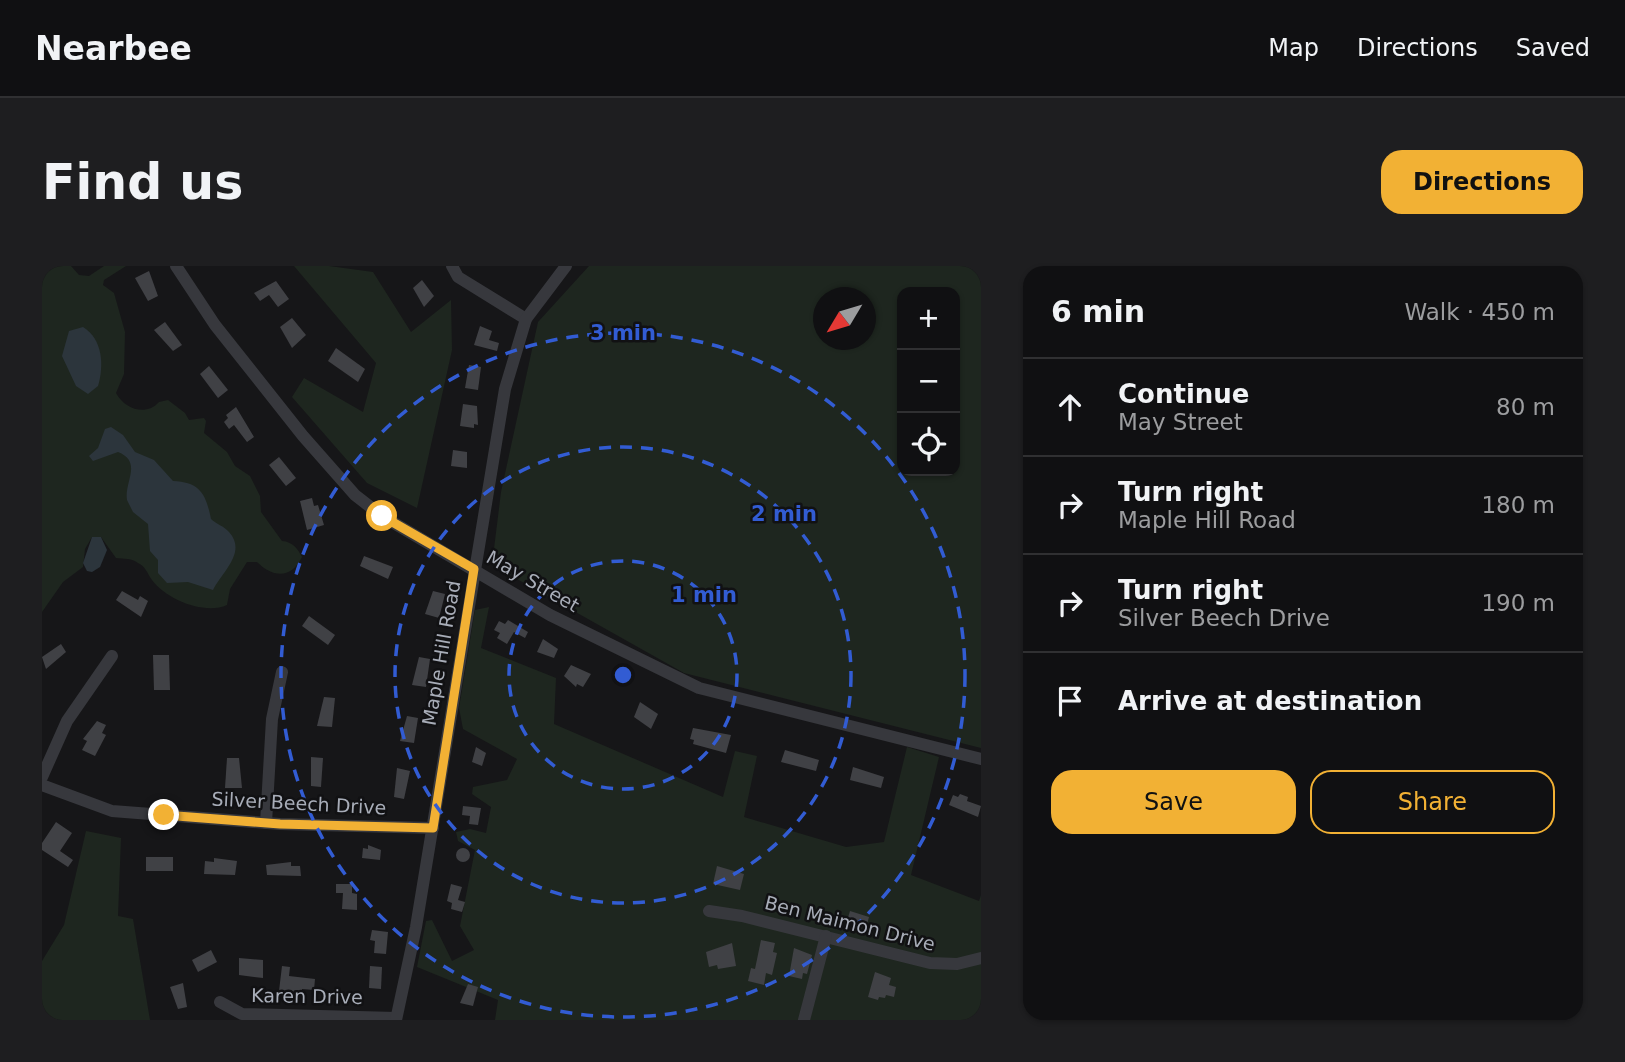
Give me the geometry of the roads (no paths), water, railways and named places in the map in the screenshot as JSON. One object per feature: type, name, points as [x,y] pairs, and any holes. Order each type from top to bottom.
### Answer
[{"type":"street","name":"May Street","points":[[176,266],[215,325],[303,436],[355,495],[382,516],[550,615],[699,688],[981,759]]},
{"type":"street","points":[[452,266],[458,277],[526,318]]},
{"type":"street","name":"Maple Hill Road","points":[[396,1019],[433,828],[505,388],[526,318],[566,266]]},
{"type":"street","points":[[42,777],[66,720],[113,656]]},
{"type":"street","points":[[266,823],[272,719],[282,672]]},
{"type":"street","name":"Silver Beech Drive","points":[[42,785],[112,811],[266,823],[433,828]]},
{"type":"street","name":"Ben Maimon Drive","points":[[709,911],[826,936],[930,963],[957,964],[981,958]]},
{"type":"street","points":[[804,1020],[826,936]]},
{"type":"street","name":"Karen Drive","points":[[220,1002],[242,1014],[396,1019]]}]
